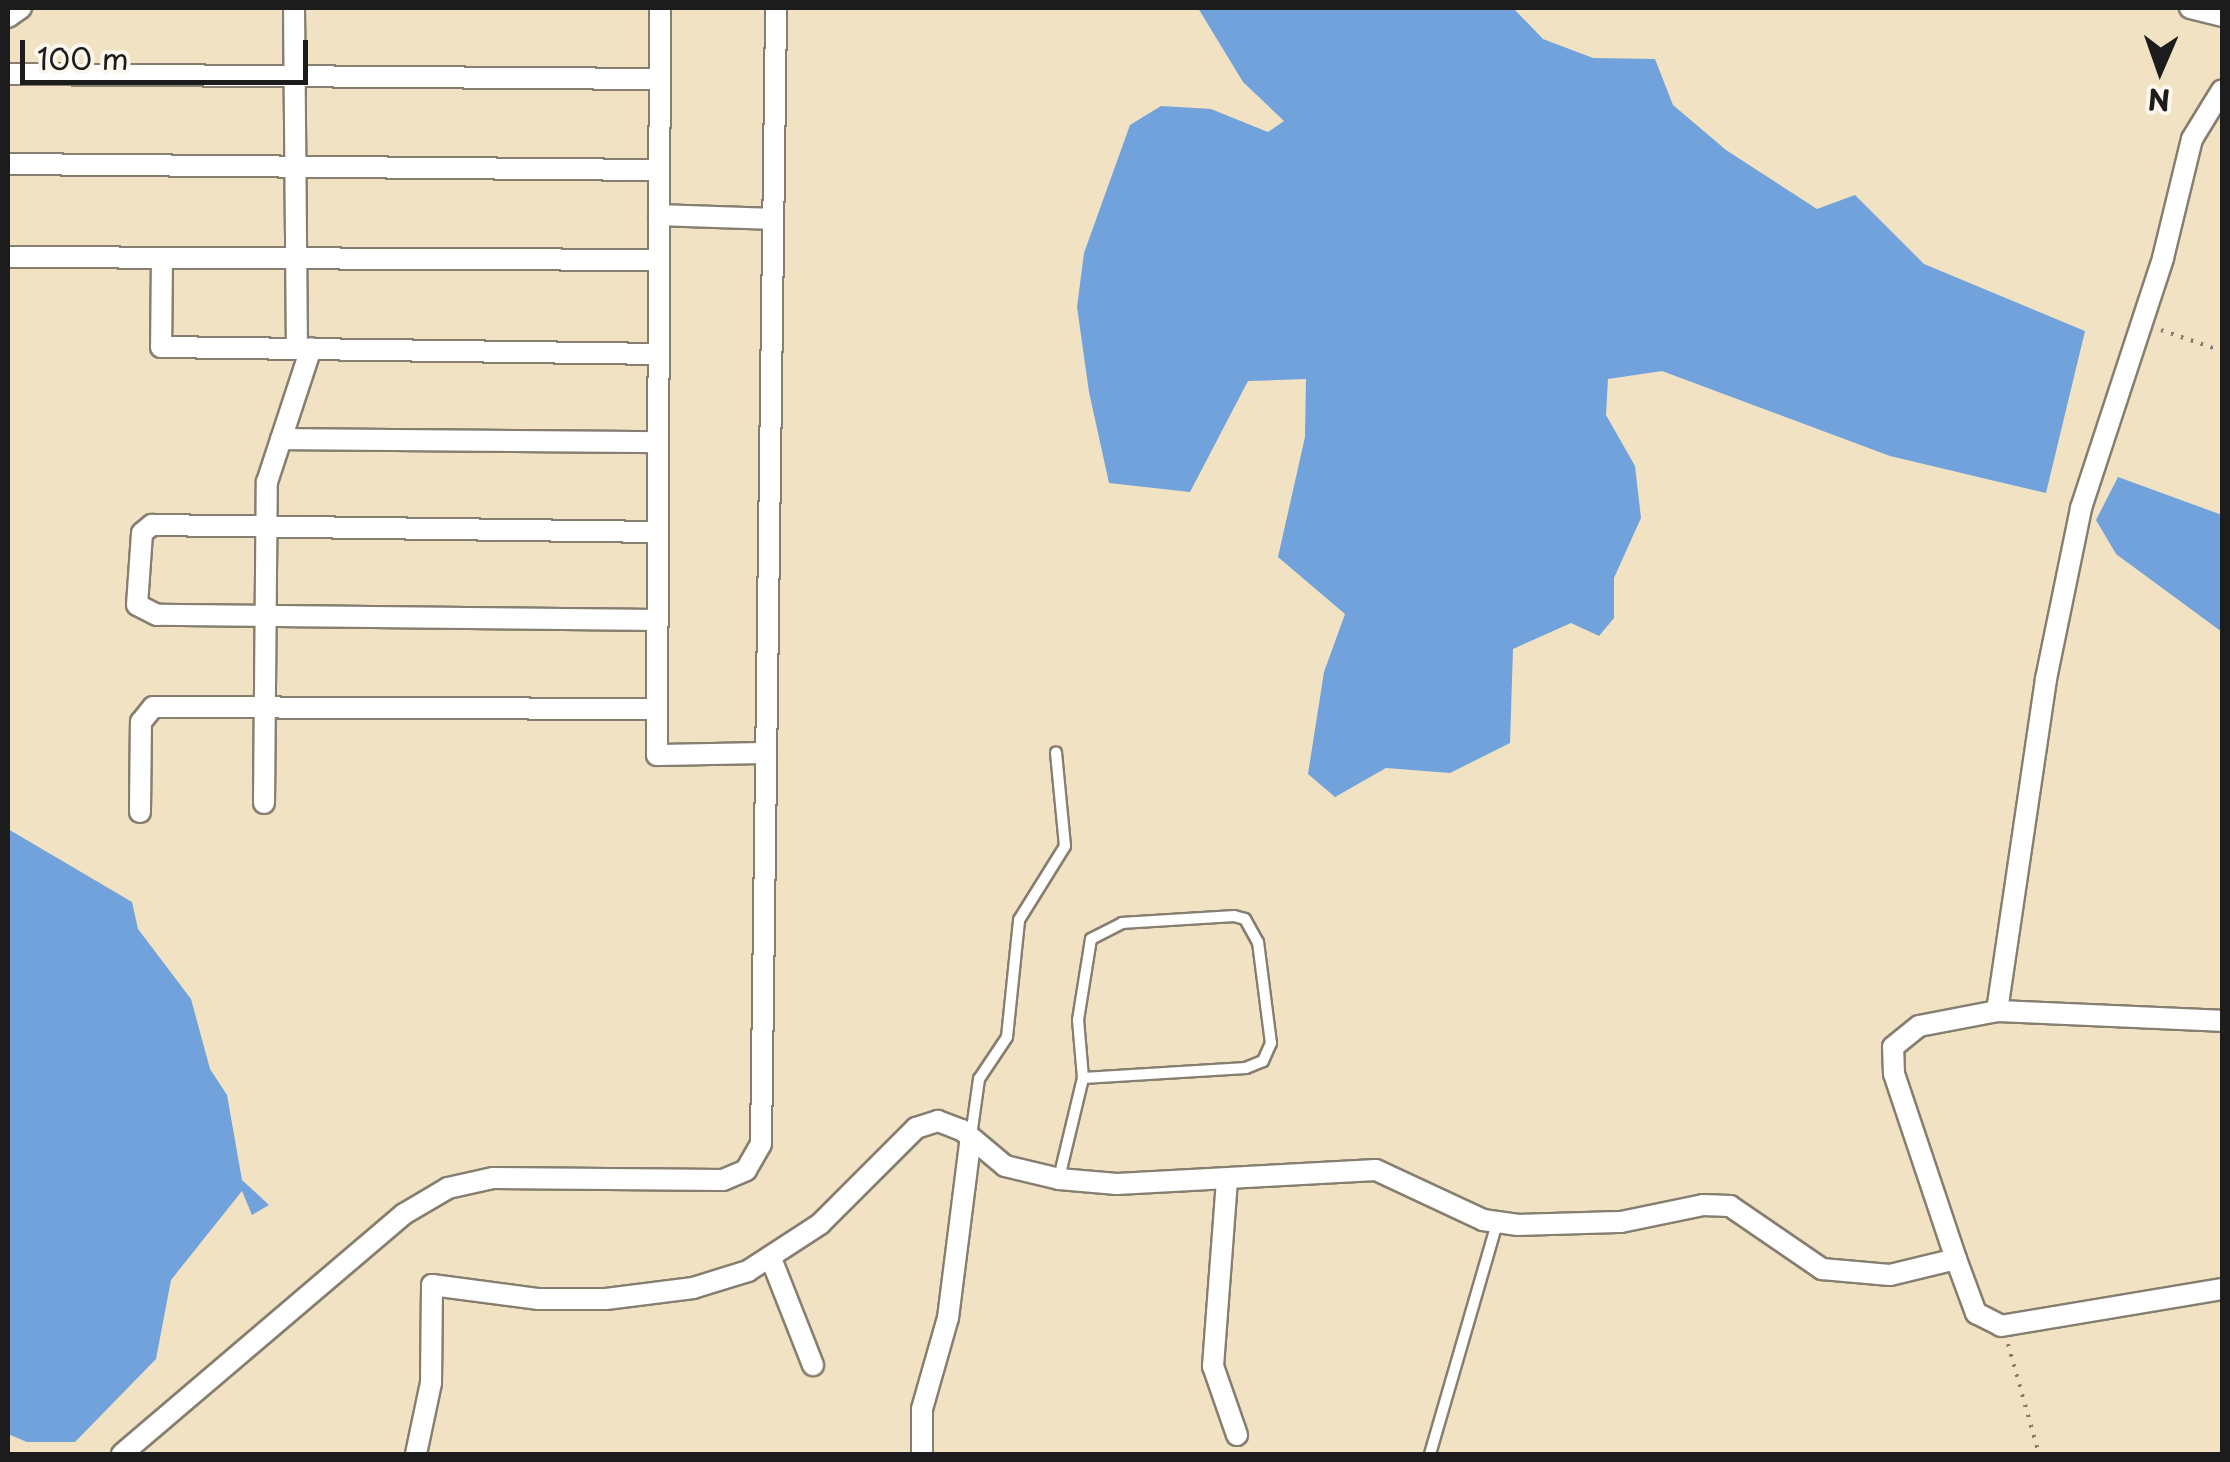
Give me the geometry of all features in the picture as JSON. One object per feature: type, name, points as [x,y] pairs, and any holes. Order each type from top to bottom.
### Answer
[{"type":"street","points":[[264,802],[267,482],[304,348],[298,259],[294,8]]},
{"type":"street","points":[[660,8],[657,756],[766,753]]},
{"type":"street","points":[[122,1454],[404,1214],[448,1188],[493,1178],[723,1180],[746,1170],[761,1144],[776,8]]},
{"type":"street","points":[[2190,8],[2222,16]]},
{"type":"street","points":[[8,74],[660,80]]},
{"type":"street","points":[[1997,1010],[2070,556],[2100,443],[2142,324],[2192,139],[2221,98]]},
{"type":"street","points":[[8,164],[659,170]]},
{"type":"street","points":[[659,215],[773,219]]},
{"type":"street","points":[[8,257],[659,260]]},
{"type":"street","points":[[162,258],[161,347],[658,354]]},
{"type":"street","points":[[281,438],[658,442]]},
{"type":"street","points":[[656,532],[145,526],[136,605],[156,616],[656,620]]},
{"type":"street","points":[[140,812],[145,711],[656,709]]},
{"type":"street","points":[[2222,1021],[1997,1010],[1920,1026],[1897,1040],[1890,1056],[1976,1313],[2001,1326],[2222,1289]]},
{"type":"street","points":[[416,1454],[432,1384],[432,1285],[560,1300],[620,1298],[693,1288],[772,1261],[842,1206],[916,1128],[946,1122],[1005,1166],[1058,1179],[1228,1180],[1376,1170],[1496,1224],[1620,1222],[1716,1204],[1754,1217],[1822,1269],[1906,1273],[1956,1258]]},
{"type":"street","points":[[922,1454],[922,1409],[948,1318],[971,1137]]},
{"type":"street","points":[[1228,1180],[1212,1366],[1237,1434]]},
{"type":"street","points":[[772,1261],[813,1365]]},
{"type":"lane","points":[[971,1137],[979,1079],[1007,1036],[1019,920],[1066,846],[1056,752]]},
{"type":"lane","points":[[1058,1179],[1084,1078],[1081,972],[1097,932],[1122,922],[1246,919],[1258,942],[1268,1008],[1271,1043],[1263,1060],[1246,1068],[1084,1078]]},
{"type":"lane","points":[[1430,1454],[1496,1224]]},
{"type":"path","points":[[2142,324],[2222,352]]},
{"type":"path","points":[[2001,1326],[2039,1454]]},
{"type":"water","points":[[1198,8],[1513,8],[1543,39],[1593,58],[1655,59],[1673,105],[1726,150],[1817,209],[1855,195],[1924,264],[2085,331],[2046,493],[1890,456],[1662,371],[1608,379],[1606,415],[1635,466],[1641,518],[1614,578],[1614,618],[1599,636],[1571,623],[1513,649],[1510,743],[1450,773],[1386,768],[1335,797],[1308,774],[1324,672],[1345,614],[1278,557],[1305,437],[1306,379],[1248,381],[1190,492],[1109,483],[1089,392],[1077,307],[1084,253],[1130,125],[1161,106],[1211,109],[1268,132],[1284,121],[1243,82]]},
{"type":"water","points":[[2118,477],[2222,515],[2222,632],[2116,554],[2096,520]]},
{"type":"water","points":[[8,829],[132,902],[138,929],[191,999],[210,1069],[227,1095],[242,1180],[269,1205],[252,1215],[242,1191],[171,1280],[156,1359],[75,1442],[27,1442],[8,1434]]}]
